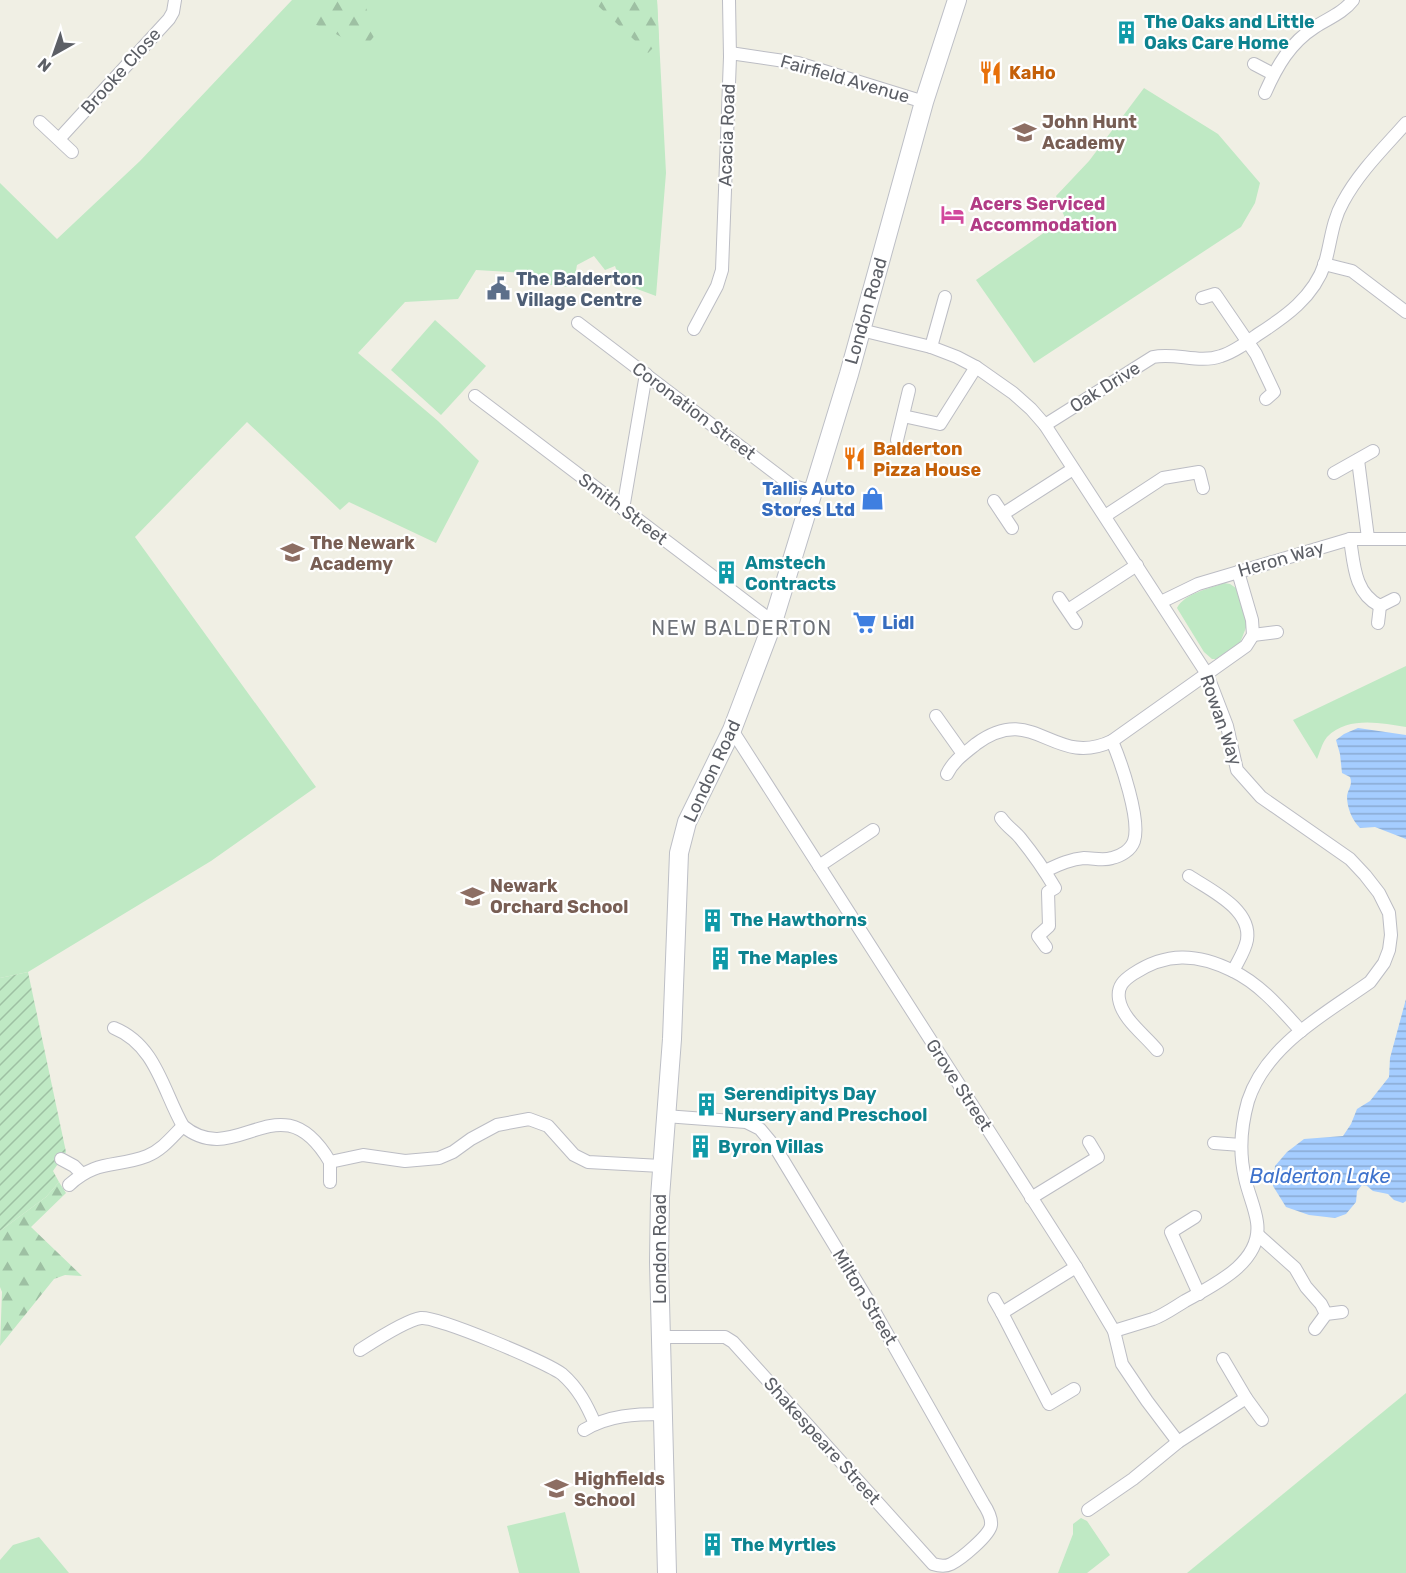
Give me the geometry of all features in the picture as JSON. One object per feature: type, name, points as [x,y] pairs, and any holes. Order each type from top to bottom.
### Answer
[{"type":"main road","name":"London Road","points":[[667,1573],[659,1262],[661,1166],[672,1039],[679,853],[687,822],[732,730],[773,622],[861,330],[924,102],[957,0]]},
{"type":"street","name":"Brooke Close","points":[[59,139],[168,19],[173,12],[175,0]]},
{"type":"street","name":"Acacia Road","points":[[694,329],[717,286],[722,270],[730,52],[729,0]]},
{"type":"street","points":[[1265,93],[1284,56],[1299,39],[1339,14],[1353,0]]},
{"type":"street","name":"Fairfield Avenue","points":[[730,52],[798,63],[924,102]]},
{"type":"street","points":[[1254,64],[1273,74]]},
{"type":"street","points":[[40,122],[72,152]]},
{"type":"street","name":"Oak Drive","points":[[1045,425],[1153,357],[1197,360],[1221,356],[1247,342],[1296,307],[1319,276],[1342,202],[1363,173],[1404,130]]},
{"type":"street","points":[[1324,264],[1352,271],[1406,312]]},
{"type":"street","points":[[1202,298],[1217,289],[1256,354],[1276,394]]},
{"type":"street","points":[[931,347],[945,297]]},
{"type":"street","name":"Coronation Street","points":[[578,323],[791,485],[812,492]]},
{"type":"street","name":"Rowan Way","points":[[861,330],[931,347],[957,357],[976,367],[1023,400],[1045,425],[1207,674],[1227,726],[1237,770],[1261,797],[1358,866],[1379,893],[1389,913],[1391,935],[1389,950],[1377,973],[1370,982],[1300,1031],[1279,1052],[1259,1078],[1249,1100],[1241,1145],[1245,1178],[1256,1214],[1258,1235]]},
{"type":"street","points":[[903,416],[940,424],[976,367]]},
{"type":"street","points":[[623,509],[646,374]]},
{"type":"street","points":[[897,440],[909,390]]},
{"type":"street","name":"Smith Street","points":[[475,396],[773,622]]},
{"type":"street","points":[[1334,473],[1373,451]]},
{"type":"street","points":[[1358,460],[1368,538]]},
{"type":"street","points":[[1004,514],[1073,469]]},
{"type":"street","points":[[1105,516],[1163,478],[1199,472],[1203,488]]},
{"type":"street","points":[[994,501],[1012,528]]},
{"type":"street","name":"Heron Way","points":[[1161,602],[1198,584],[1350,539],[1406,538]]},
{"type":"street","points":[[1350,539],[1356,575],[1361,589],[1370,600],[1380,606]]},
{"type":"street","points":[[1068,610],[1137,565]]},
{"type":"street","points":[[947,774],[963,754],[995,732],[1012,729],[1034,732],[1071,748],[1090,748],[1112,741],[1246,646],[1253,636],[1252,620],[1238,572]]},
{"type":"street","points":[[1059,598],[1076,623]]},
{"type":"street","points":[[1380,606],[1394,599]]},
{"type":"street","points":[[1378,623],[1380,606]]},
{"type":"street","points":[[1253,636],[1277,632]]},
{"type":"street","points":[[936,716],[963,754]]},
{"type":"street","name":"Grove Street","points":[[732,730],[1076,1267],[1114,1330],[1122,1364],[1178,1442]]},
{"type":"street","points":[[1045,871],[1074,859],[1113,858],[1122,855],[1132,845],[1135,832],[1132,808],[1112,741]]},
{"type":"street","points":[[1001,818],[1009,830],[1017,834],[1030,849],[1055,888],[1048,892],[1049,926],[1038,936],[1046,947]]},
{"type":"street","points":[[819,866],[873,830]]},
{"type":"street","points":[[1196,877],[1231,905],[1244,922],[1247,942],[1233,971]]},
{"type":"street","points":[[1157,1050],[1121,1007],[1118,998],[1119,987],[1127,978],[1152,963],[1166,958],[1199,959],[1233,971],[1265,993],[1300,1031]]},
{"type":"street","points":[[114,1028],[137,1042],[152,1060],[183,1126],[200,1137],[217,1140],[264,1127],[289,1125],[308,1134],[321,1146],[330,1162],[330,1182]]},
{"type":"street","points":[[1147,1038],[1158,1028]]},
{"type":"street","name":"Milton Street","points":[[665,1116],[746,1122],[760,1129],[775,1147],[869,1302],[990,1517],[991,1526],[987,1534],[969,1550]]},
{"type":"street","points":[[330,1162],[363,1155],[405,1161],[433,1159],[453,1152],[497,1125],[529,1119],[548,1126],[574,1155],[588,1162],[661,1166]]},
{"type":"street","points":[[69,1185],[82,1174],[105,1164],[148,1155],[165,1145],[183,1126]]},
{"type":"street","points":[[1031,1198],[1098,1157],[1089,1142]]},
{"type":"street","points":[[1214,1143],[1241,1145]]},
{"type":"street","points":[[62,1159],[82,1174]]},
{"type":"street","points":[[1195,1216],[1172,1232],[1199,1294]]},
{"type":"street","points":[[1114,1330],[1155,1318],[1225,1279],[1251,1251],[1258,1235],[1295,1268],[1326,1314]]},
{"type":"street","points":[[1002,1312],[1076,1267]]},
{"type":"street","points":[[994,1299],[1049,1404],[1074,1389]]},
{"type":"street","points":[[1315,1329],[1326,1314],[1342,1312]]},
{"type":"street","points":[[360,1350],[421,1318],[442,1322],[551,1367],[577,1389],[589,1427],[626,1415],[664,1413]]},
{"type":"street","name":"Shakespeare Street","points":[[661,1337],[726,1337],[767,1378],[926,1558],[940,1567],[951,1564],[969,1550]]},
{"type":"street","points":[[1223,1359],[1262,1420]]},
{"type":"street","points":[[1088,1510],[1133,1479],[1178,1442],[1246,1398]]},
{"type":"green space","points":[[292,0],[657,0],[666,173],[656,296],[621,283],[615,266],[605,270],[594,256],[577,265],[574,281],[569,287],[526,282],[526,273],[476,270],[458,299],[405,302],[358,353],[438,421],[479,461],[436,543],[349,502],[340,510],[247,422],[135,537],[316,787],[211,861],[28,972],[0,978],[0,183],[57,239],[140,161]]},
{"type":"green space","points":[[319,0],[363,0],[376,34],[363,50],[331,31],[304,20]]},
{"type":"green space","points":[[597,0],[657,0],[659,42],[648,53],[595,3]]},
{"type":"green space","points":[[1144,88],[1218,134],[1260,183],[1255,203],[1241,227],[1034,363],[976,280],[1065,218],[1056,196],[1089,161]]},
{"type":"green space","points":[[435,320],[486,366],[441,415],[391,370]]},
{"type":"green space","points":[[1224,583],[1236,588],[1247,625],[1240,643],[1216,659],[1212,659],[1204,652],[1177,608],[1191,595]]},
{"type":"green space","points":[[1406,666],[1406,727],[1365,723],[1345,726],[1335,730],[1327,737],[1317,759],[1293,720]]},
{"type":"green space","points":[[28,972],[66,1152],[53,1171],[59,1182],[46,1197],[0,1231],[0,978]]},
{"type":"green space","points":[[59,1182],[66,1193],[31,1227],[82,1276],[65,1275],[54,1279],[0,1346],[2,1292],[0,1287],[0,1231],[46,1197]]},
{"type":"green space","points":[[1406,1393],[1406,1573],[1187,1573]]},
{"type":"green space","points":[[565,1512],[580,1573],[519,1573],[507,1526]]},
{"type":"green space","points":[[1081,1518],[1087,1521],[1110,1555],[1087,1573],[1058,1573],[1073,1534],[1073,1524]]},
{"type":"green space","points":[[39,1537],[69,1573],[0,1573],[0,1560],[13,1545]]},
{"type":"water","points":[[1358,728],[1406,735],[1406,839],[1375,827],[1360,828],[1350,814],[1347,796],[1351,780],[1342,773],[1336,740]]},
{"type":"water","name":"Balderton Lake","points":[[1406,999],[1406,1201],[1403,1203],[1394,1200],[1388,1194],[1373,1191],[1362,1185],[1357,1191],[1356,1202],[1346,1214],[1335,1218],[1309,1215],[1286,1207],[1273,1186],[1275,1166],[1287,1152],[1304,1139],[1343,1136],[1357,1109],[1370,1101],[1389,1077],[1390,1058]]},
{"type":"place","name":"The Oaks and Little Oaks Care Home","points":[[1126,32]]},
{"type":"place","name":"KaHo","points":[[991,73]]},
{"type":"place","name":"John Hunt Academy","points":[[1024,132]]},
{"type":"place","name":"Acers Serviced Accommodation","points":[[952,214]]},
{"type":"place","name":"The Balderton Village Centre","points":[[498,289]]},
{"type":"place","name":"Balderton Pizza House","points":[[855,459]]},
{"type":"place","name":"Tallis Auto Stores Ltd","points":[[873,499]]},
{"type":"place","name":"The Newark Academy","points":[[292,553]]},
{"type":"place","name":"Amstech Contracts","points":[[727,573]]},
{"type":"place","name":"Lidl","points":[[864,623]]},
{"type":"place","name":"Newark Orchard School","points":[[472,896]]},
{"type":"place","name":"The Hawthorns","points":[[712,920]]},
{"type":"place","name":"The Maples","points":[[720,958]]},
{"type":"place","name":"Serendipitys Day Nursery and Preschool","points":[[706,1104]]},
{"type":"place","name":"Byron Villas","points":[[700,1147]]},
{"type":"place","name":"Highfields School","points":[[556,1489]]},
{"type":"place","name":"The Myrtles","points":[[713,1545]]},
{"type":"district","name":"NEW BALDERTON","points":[[742,628]]}]
